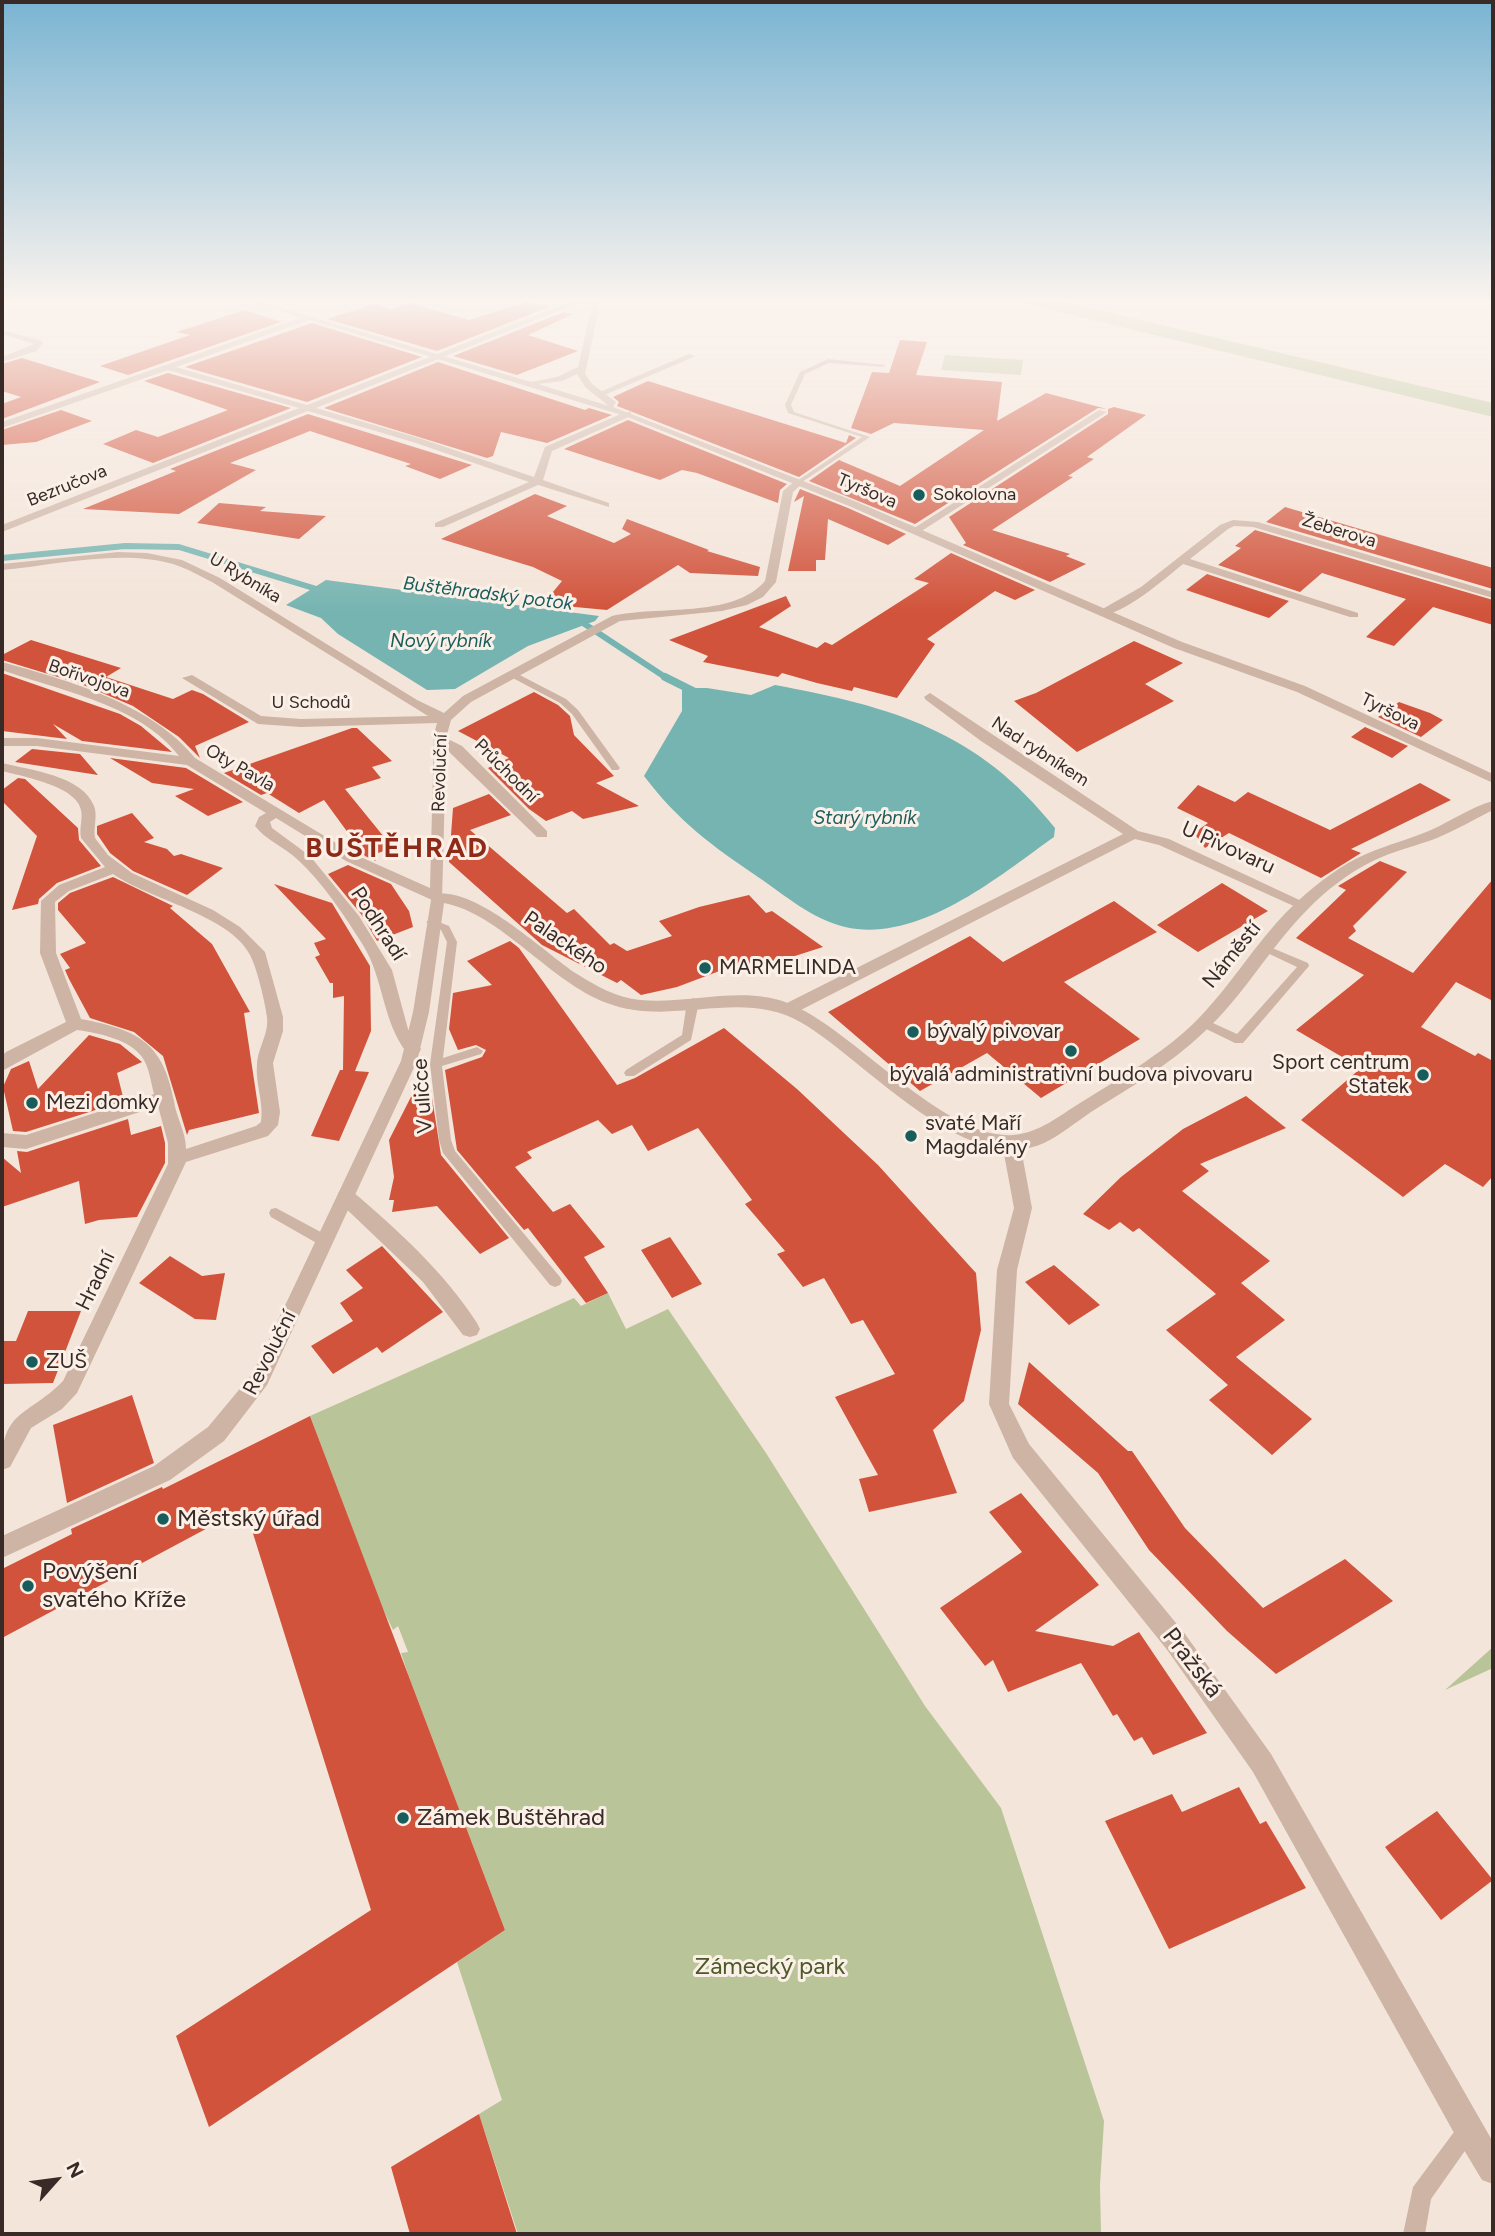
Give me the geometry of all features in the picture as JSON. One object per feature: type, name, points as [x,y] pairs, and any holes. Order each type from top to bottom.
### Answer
[{"type":"street","points":[[2,425],[59,404]]},
{"type":"street","points":[[298,404],[605,505]]},
{"type":"street","name":"Bezručova","points":[[2,529],[314,404]]},
{"type":"street","name":"Tyršova","points":[[596,404],[628,414],[916,530],[1187,649],[1301,689],[1493,779]]},
{"type":"street","points":[[614,404],[628,414]]},
{"type":"street","points":[[916,530],[1102,412]]},
{"type":"street","points":[[439,525],[537,482],[548,449],[628,414]]},
{"type":"street","name":"Revoluční","points":[[2,1547],[162,1473],[216,1434],[260,1379],[413,1049],[421,1012],[431,922],[437,897],[440,740],[444,719],[467,699],[616,618],[640,613],[712,609],[762,592],[770,582],[788,491],[799,482]]},
{"type":"street","name":"Žeberova","points":[[1103,613],[1145,589],[1228,524],[1246,523],[1493,595]]},
{"type":"street","name":"U Rybníka","points":[[2,567],[118,555],[147,556],[178,562],[216,580],[413,703],[444,719]]},
{"type":"street","points":[[1184,561],[1354,615]]},
{"type":"street","name":"Bořivojova","points":[[2,666],[136,713],[179,746],[190,761]]},
{"type":"street","name":"U Schodů","points":[[188,678],[258,720],[279,723],[444,719]]},
{"type":"street","name":"Nad rybníkem","points":[[930,696],[986,738],[1133,834]]},
{"type":"street","name":"Průchodní","points":[[440,740],[457,749],[542,834]]},
{"type":"street","name":"Oty Pavla","points":[[2,742],[37,742],[190,761],[351,858],[437,897]]},
{"type":"street","points":[[2,767],[66,788],[80,796],[90,812],[88,838],[127,879],[208,913],[252,944],[260,958],[275,1017],[275,1031],[265,1063],[270,1125],[262,1131],[178,1158],[156,1064],[143,1047],[75,1024],[12,1056],[2,1065]]},
{"type":"street","name":"Náměstí","points":[[1012,1143],[1030,1141],[1047,1133],[1135,1076],[1204,1023],[1303,905],[1368,858],[1434,834],[1493,805]]},
{"type":"street","name":"Podhradí","points":[[276,812],[264,820],[262,826],[307,861],[347,910],[381,963],[392,992],[398,1031],[413,1049]]},
{"type":"street","points":[[789,1009],[1133,834]]},
{"type":"street","name":"U Pivovaru","points":[[1133,834],[1164,842],[1303,905]]},
{"type":"street","points":[[75,1024],[48,953],[47,905],[64,888],[115,868]]},
{"type":"street","name":"Palackého","points":[[437,897],[448,897],[468,904],[562,972],[610,999],[646,1008],[748,999],[789,1009],[821,1027],[885,1079],[929,1110],[984,1137],[1012,1143]]},
{"type":"street","points":[[2,1140],[26,1143],[165,1097]]},
{"type":"street","name":"Pražská","points":[[1012,1143],[1024,1198],[1007,1270],[998,1381],[999,1404],[1008,1427],[1021,1451],[1198,1668],[1262,1763],[1468,2130],[1493,2169]]},
{"type":"street","name":"Hradní","points":[[2,1460],[24,1420],[55,1403],[70,1387],[174,1172],[178,1158]]},
{"type":"street","points":[[345,1197],[403,1251],[457,1308],[470,1329]]},
{"type":"lane","points":[[788,404],[791,413],[867,438],[799,482]]},
{"type":"lane","points":[[512,674],[563,701],[575,712],[615,768]]},
{"type":"lane","name":"V uličce","points":[[431,922],[445,929],[452,942],[436,1064],[444,1140],[449,1153],[555,1281]]},
{"type":"lane","points":[[1204,1023],[1239,1040],[1304,967],[1265,948]]},
{"type":"lane","points":[[630,1073],[681,1044],[687,1037],[693,1002]]},
{"type":"lane","points":[[436,1064],[477,1051]]},
{"type":"lane","points":[[275,1213],[325,1241]]},
{"type":"lane","points":[[1415,2234],[1421,2195],[1468,2130]]},
{"type":"green space","points":[[1441,404],[1493,404],[1493,417]]},
{"type":"green space","name":"Zámecký park","points":[[608,1293],[626,1329],[668,1309],[766,1453],[925,1706],[1001,1808],[1104,2121],[1100,2185],[1101,2234],[518,2234],[479,2114],[502,2100],[457,1962],[505,1930],[409,1677],[401,1653],[408,1652],[398,1626],[393,1630],[382,1607],[310,1416],[574,1298],[581,1306]]},
{"type":"green space","points":[[1493,1647],[1493,1668],[1445,1690]]},
{"type":"water","name":"Nový rybník","points":[[326,580],[599,616],[595,621],[528,646],[455,689],[427,690],[338,634],[321,618],[286,605]]},
{"type":"water","name":"Starý rybník","points":[[775,685],[818,693],[895,714],[964,746],[1026,795],[1055,828],[1054,837],[957,903],[901,926],[873,930],[845,927],[810,913],[696,832],[644,776],[682,711],[682,688],[707,688],[751,695]]},
{"type":"building","points":[[2,404],[41,404],[2,419]]},
{"type":"building","points":[[212,404],[278,404],[291,408],[153,463],[103,444],[136,430],[158,437],[228,410]]},
{"type":"building","points":[[333,404],[568,404],[612,415],[547,443],[501,432],[493,456],[487,458],[324,408]]},
{"type":"building","points":[[723,404],[846,443],[849,435],[856,438],[799,477],[617,406]]},
{"type":"building","points":[[860,404],[999,404],[997,421],[1026,404],[1089,404],[1107,409],[1098,408],[915,524],[809,481],[839,460],[900,486],[984,430],[894,423],[871,434],[851,428]]},
{"type":"building","points":[[1114,407],[1146,415],[1087,457],[1094,459],[1068,476],[1073,477],[992,530],[1070,554],[1066,556],[1086,564],[1050,582],[963,545],[966,543],[949,517],[1108,414],[1108,409]]},
{"type":"building","points":[[61,410],[92,421],[36,442],[2,445],[2,430]]},
{"type":"building","points":[[308,414],[472,465],[440,479],[405,466],[411,464],[310,431],[230,463],[256,470],[179,514],[83,509],[176,471],[170,469]]},
{"type":"building","points":[[628,420],[787,484],[780,490],[778,503],[697,473],[682,470],[660,480],[564,449]]},
{"type":"building","points":[[800,489],[906,534],[888,545],[828,519],[825,560],[816,560],[816,571],[788,571],[804,496],[794,502]]},
{"type":"building","points":[[535,494],[567,506],[547,516],[614,543],[631,534],[622,529],[627,519],[709,550],[707,551],[760,567],[758,576],[690,573],[678,565],[607,610],[543,604],[562,581],[533,567],[441,539]]},
{"type":"building","points":[[219,503],[266,507],[260,511],[326,516],[299,539],[197,523]]},
{"type":"building","points":[[1285,507],[1493,568],[1493,589],[1266,522]]},
{"type":"building","points":[[1255,530],[1493,600],[1493,625],[1433,607],[1394,646],[1366,637],[1406,599],[1322,573],[1300,592],[1218,565],[1241,548],[1235,546]]},
{"type":"building","points":[[951,553],[1035,590],[1015,600],[995,591],[927,639],[935,644],[897,698],[854,687],[852,691],[782,673],[778,677],[703,662],[708,656],[669,640],[786,596],[791,606],[759,627],[817,648],[825,642],[832,645],[929,583],[914,579]]},
{"type":"building","points":[[1207,574],[1289,601],[1269,618],[1186,590]]},
{"type":"building","points":[[31,640],[121,668],[106,677],[173,699],[192,690],[203,694],[249,722],[195,746],[200,758],[179,737],[133,706],[81,684],[2,660],[2,655]]},
{"type":"building","points":[[1134,641],[1183,663],[1145,684],[1174,701],[1077,752],[1014,701],[1036,693]]},
{"type":"building","points":[[2,673],[120,714],[141,726],[172,752],[82,741],[53,724],[67,739],[2,731]]},
{"type":"building","points":[[534,692],[558,705],[570,716],[574,735],[614,776],[596,783],[639,806],[583,819],[572,811],[546,821],[529,809],[488,768],[509,758],[458,731]]},
{"type":"building","points":[[1399,702],[1443,720],[1421,737],[1378,717]]},
{"type":"building","points":[[1365,727],[1408,746],[1392,758],[1351,737]]},
{"type":"building","points":[[357,728],[392,761],[372,767],[381,778],[345,789],[393,848],[372,855],[376,861],[365,856],[324,800],[299,813],[267,793],[261,795],[224,773]]},
{"type":"building","points":[[32,749],[80,754],[98,775],[15,762]]},
{"type":"building","points":[[110,758],[186,768],[243,802],[208,816],[175,796],[194,789],[152,783]]},
{"type":"building","points":[[18,778],[25,779],[78,828],[79,840],[101,866],[57,883],[39,899],[38,904],[12,910],[37,836],[2,801],[2,790]]},
{"type":"building","points":[[1420,783],[1451,800],[1351,849],[1361,853],[1321,878],[1229,833],[1205,848],[1194,833],[1208,823],[1177,808],[1198,785],[1235,802],[1248,792],[1330,830]]},
{"type":"building","points":[[489,794],[511,815],[470,830],[567,913],[574,909],[610,945],[614,943],[627,951],[672,936],[659,921],[699,907],[749,895],[766,913],[772,911],[823,947],[751,970],[730,967],[677,987],[641,995],[621,980],[617,983],[542,945],[449,862],[453,808]]},
{"type":"building","points":[[132,813],[154,838],[144,842],[167,849],[174,856],[181,854],[223,868],[187,895],[133,871],[110,853],[97,834],[97,826]]},
{"type":"building","points":[[1380,861],[1407,872],[1353,926],[1356,931],[1348,938],[1413,973],[1493,879],[1493,1001],[1456,982],[1421,1027],[1475,1056],[1478,1053],[1493,1061],[1493,1176],[1483,1187],[1445,1164],[1403,1197],[1301,1120],[1361,1068],[1296,1030],[1364,975],[1296,938],[1346,890],[1338,886]]},
{"type":"building","points":[[348,865],[391,884],[409,911],[413,927],[377,941],[361,914],[328,874]]},
{"type":"building","points":[[113,877],[173,906],[170,908],[212,944],[250,1012],[244,1013],[259,1113],[189,1130],[187,1135],[163,1056],[134,1032],[90,1018],[65,970],[70,968],[60,954],[86,943],[58,910],[58,903],[70,893]]},
{"type":"building","points":[[1222,883],[1268,911],[1198,952],[1157,925]]},
{"type":"building","points":[[274,884],[332,903],[370,966],[371,1031],[355,1071],[369,1072],[339,1141],[311,1136],[340,1070],[343,1070],[344,996],[333,998],[333,983],[330,983],[315,957],[320,955],[314,943],[326,939]]},
{"type":"building","points":[[1114,901],[1157,932],[1064,982],[1140,1039],[1041,1098],[987,1053],[920,1091],[828,1012],[970,936],[1003,962]]},
{"type":"building","points":[[510,941],[519,948],[617,1085],[635,1078],[724,1028],[797,1089],[878,1165],[976,1273],[981,1330],[964,1401],[933,1430],[957,1493],[869,1512],[859,1479],[878,1475],[835,1397],[895,1374],[863,1320],[851,1324],[824,1278],[803,1287],[777,1254],[785,1251],[745,1204],[752,1200],[698,1128],[648,1151],[632,1125],[612,1134],[598,1120],[527,1152],[532,1158],[515,1167],[553,1212],[570,1204],[605,1247],[584,1257],[608,1293],[586,1303],[528,1228],[524,1230],[457,1150],[445,1070],[482,1057],[486,1050],[476,1045],[458,1050],[449,1029],[453,993],[492,985],[467,961]]},
{"type":"building","points":[[89,1035],[120,1044],[142,1062],[117,1073],[124,1101],[26,1132],[13,1131],[3,1087],[11,1069],[29,1061],[38,1089]]},
{"type":"building","points":[[415,1089],[431,1091],[441,1155],[509,1238],[480,1254],[437,1206],[392,1212],[394,1200],[389,1200],[394,1177],[389,1140]]},
{"type":"building","points":[[1246,1096],[1286,1128],[1200,1164],[1209,1171],[1182,1191],[1270,1261],[1241,1283],[1285,1320],[1236,1357],[1312,1419],[1272,1455],[1209,1400],[1228,1385],[1166,1330],[1216,1294],[1139,1228],[1133,1232],[1120,1222],[1109,1230],[1083,1214],[1121,1177],[1183,1129]]},
{"type":"building","points":[[128,1119],[131,1135],[161,1126],[165,1143],[165,1163],[137,1217],[85,1224],[79,1181],[2,1207],[2,1157],[21,1173],[17,1151],[27,1152]]},
{"type":"building","points":[[670,1237],[702,1284],[672,1298],[641,1250]]},
{"type":"building","points":[[382,1246],[443,1312],[382,1353],[377,1347],[333,1374],[311,1346],[353,1321],[340,1303],[363,1288],[346,1270]]},
{"type":"building","points":[[170,1256],[202,1276],[225,1273],[216,1320],[195,1319],[139,1283]]},
{"type":"building","points":[[1054,1265],[1100,1305],[1069,1325],[1025,1282]]},
{"type":"building","name":"ZUŠ","points":[[28,1311],[81,1311],[53,1383],[2,1384],[2,1341],[16,1341]]},
{"type":"building","points":[[1029,1362],[1128,1451],[1132,1451],[1185,1528],[1263,1608],[1345,1559],[1393,1601],[1276,1674],[1227,1631],[1149,1550],[1098,1473],[1018,1404]]},
{"type":"building","points":[[132,1395],[154,1463],[67,1503],[53,1425]]},
{"type":"building","name":"Zámek Buštěhrad","points":[[310,1416],[505,1930],[209,2127],[176,2036],[371,1910],[245,1508],[2,1638],[2,1569],[72,1534],[71,1529],[162,1487],[163,1489]]},
{"type":"building","points":[[1021,1493],[1099,1585],[1035,1631],[1113,1646],[1139,1632],[1207,1733],[1153,1755],[1142,1737],[1134,1741],[1117,1714],[1113,1716],[1081,1663],[1008,1692],[993,1660],[985,1666],[940,1608],[1022,1552],[989,1512]]},
{"type":"building","points":[[1239,1787],[1260,1824],[1266,1821],[1306,1888],[1169,1949],[1105,1821],[1172,1794],[1182,1812]]},
{"type":"building","points":[[1437,1811],[1493,1880],[1441,1920],[1385,1847]]},
{"type":"building","points":[[479,2114],[517,2234],[410,2234],[391,2167]]},
{"type":"waterway","name":"Buštěhradský potok","points":[[2,558],[125,546],[179,547],[323,591]]},
{"type":"waterway","name":"Buštěhradský potok","points":[[574,622],[583,623],[668,679]]},
{"type":"waterway","name":"Buštěhradský potok","points":[[665,677],[693,691]]},
{"type":"place","name":"Sokolovna","points":[[919,495]]},
{"type":"place","name":"MARMELINDA","points":[[705,968]]},
{"type":"place","name":"bývalý pivovar","points":[[913,1032]]},
{"type":"place","name":"bývalá administrativní budova pivovaru","points":[[1071,1051]]},
{"type":"place","name":"Sport centrum Statek","points":[[1423,1075]]},
{"type":"place","name":"Mezi domky","points":[[32,1103]]},
{"type":"place","name":"svaté Maří Magdalény","points":[[911,1136]]},
{"type":"place","name":"ZUŠ","points":[[32,1362]]},
{"type":"place","name":"Městský úřad","points":[[163,1519]]},
{"type":"place","name":"Povýšení svatého Kříže","points":[[28,1586]]},
{"type":"place","name":"Zámek Buštěhrad","points":[[403,1818]]},
{"type":"district","name":"BUŠTĚHRAD","points":[[397,849]]}]
